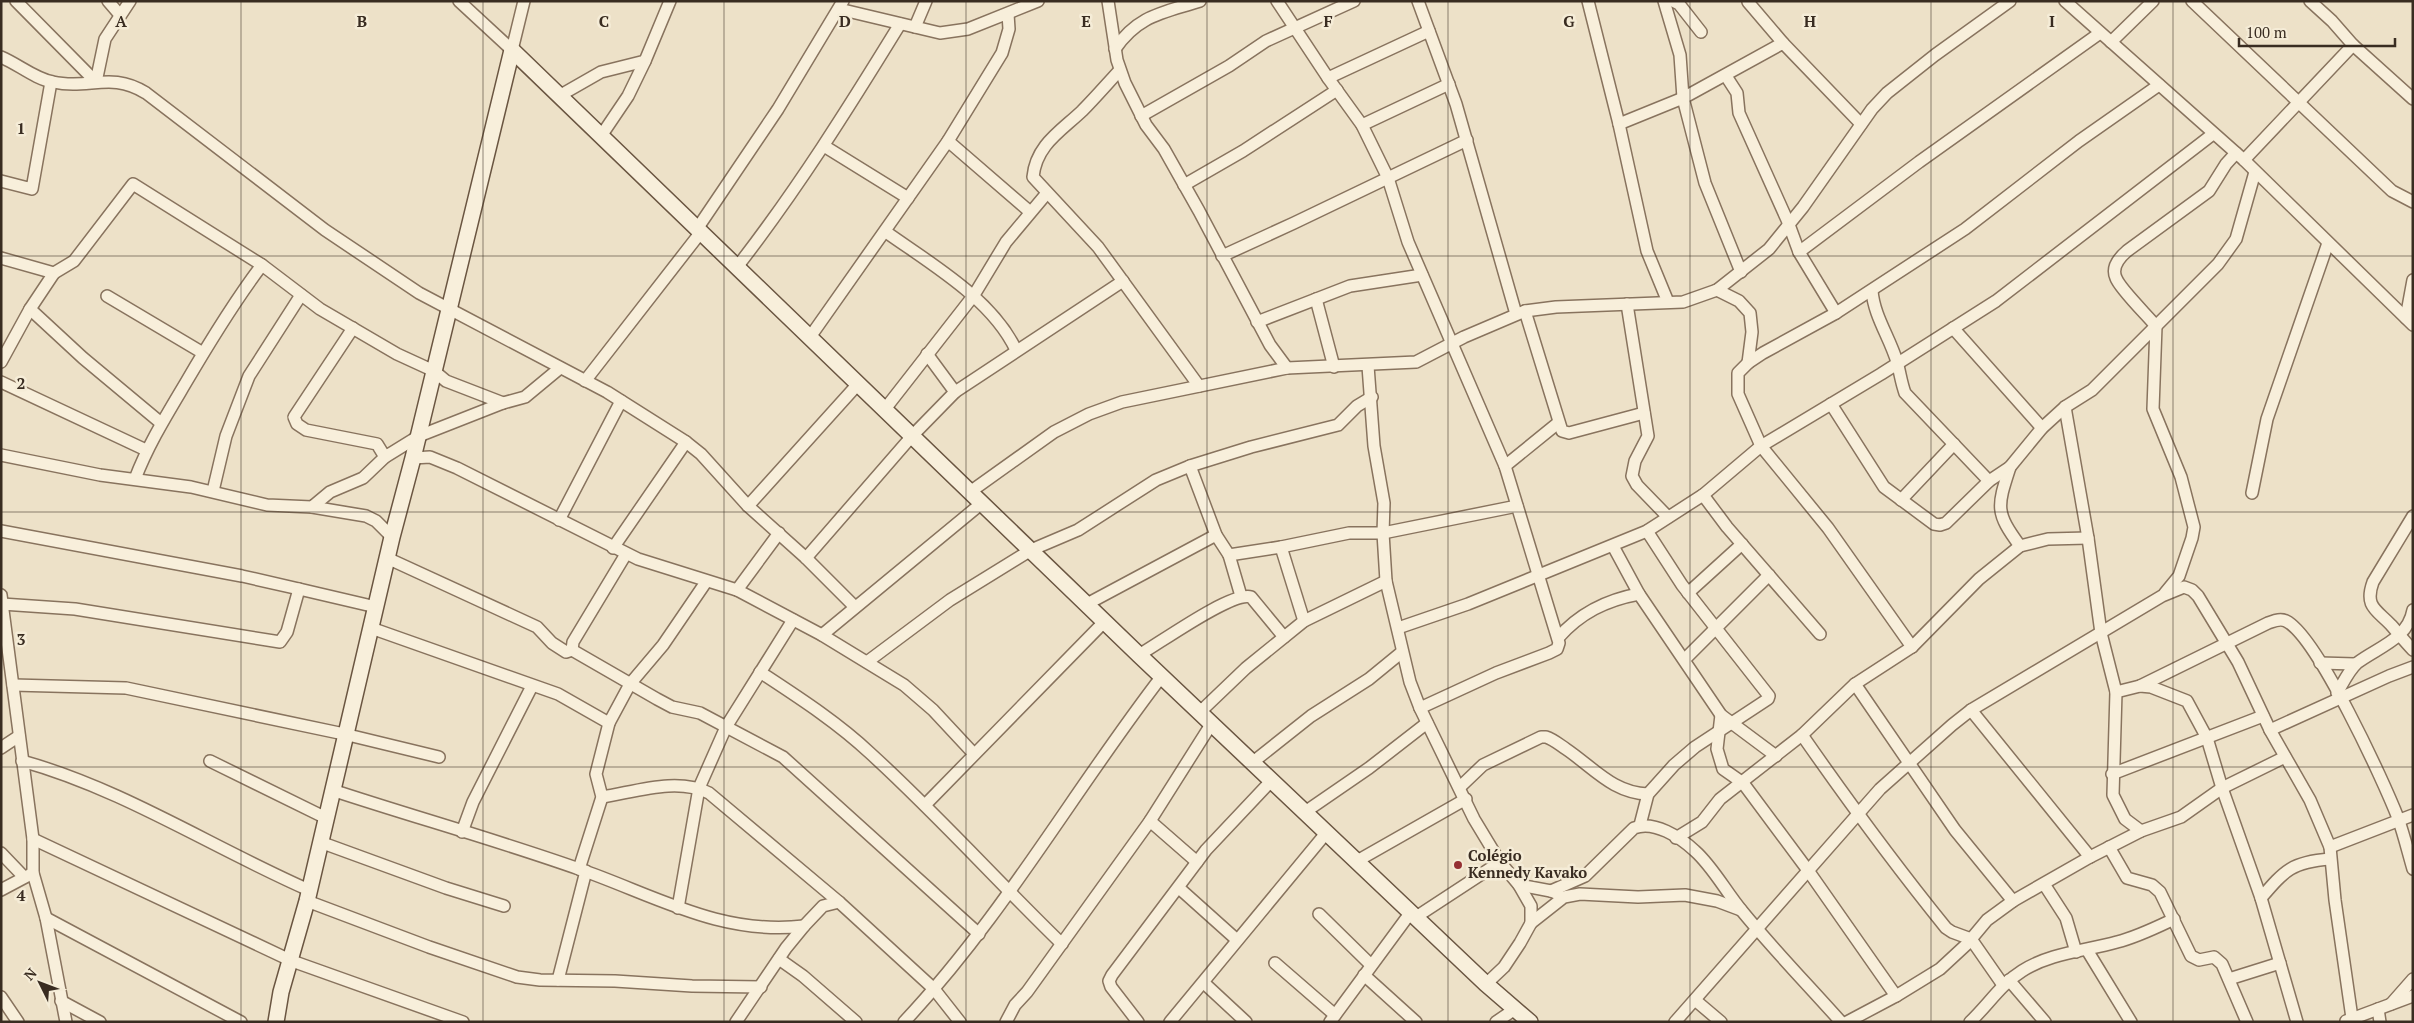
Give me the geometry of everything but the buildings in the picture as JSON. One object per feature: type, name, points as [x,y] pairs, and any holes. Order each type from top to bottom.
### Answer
[{"type":"street","points":[[16,1],[96,82]]},
{"type":"street","points":[[108,1],[120,15]]},
{"type":"street","points":[[96,82],[105,39],[130,1]]},
{"type":"street","points":[[459,1],[1139,655],[1486,984],[1530,1022]]},
{"type":"street","points":[[276,1022],[282,992],[292,961],[308,895],[344,734],[524,1]]},
{"type":"street","points":[[601,136],[628,96],[670,1]]},
{"type":"street","points":[[915,27],[926,1]]},
{"type":"street","points":[[585,381],[699,231],[778,109],[841,5],[930,32],[954,33],[1038,1]]},
{"type":"street","points":[[1108,1],[1119,71],[1141,116],[1164,149],[1257,322],[1286,368]]},
{"type":"street","points":[[1115,49],[1127,33],[1140,22],[1151,16],[1200,1]]},
{"type":"street","points":[[1277,1],[1362,125],[1388,178],[1402,228],[1505,466],[1558,638],[1557,649],[1420,708]]},
{"type":"street","points":[[1141,116],[1229,66],[1266,41],[1354,1]]},
{"type":"street","points":[[1418,1],[1449,84],[1520,313],[1558,423],[1565,433],[1644,413]]},
{"type":"street","points":[[1588,1],[1619,124],[1647,251],[1668,302]]},
{"type":"street","points":[[1664,1],[1680,55],[1683,98],[1705,183],[1741,272]]},
{"type":"street","points":[[1673,1],[1679,4],[1701,32]]},
{"type":"street","points":[[970,492],[1074,420],[1122,402],[1286,368],[1368,366],[1416,362],[1520,313],[1692,300],[1717,290],[1769,249],[1788,222],[1803,207],[1861,124],[1887,93],[1935,55],[2010,1]]},
{"type":"street","points":[[2065,1],[2240,156],[2409,321]]},
{"type":"street","points":[[2111,42],[2153,1]]},
{"type":"street","points":[[2192,1],[2392,191],[2413,202]]},
{"type":"street","points":[[2310,1],[2353,45],[2413,100]]},
{"type":"street","points":[[1748,2],[1783,43],[1861,124]]},
{"type":"street","points":[[810,337],[886,232],[948,141],[1002,53],[1009,29],[1008,14]]},
{"type":"street","points":[[737,267],[779,213],[824,146],[900,24]]},
{"type":"street","points":[[1328,78],[1430,31]]},
{"type":"street","points":[[1799,252],[1919,162],[2100,33]]},
{"type":"street","points":[[1619,124],[1683,98],[1783,43]]},
{"type":"street","points":[[2162,596],[2179,576],[2194,527],[2181,476],[2153,409],[2156,326],[2116,279],[2117,262],[2127,251],[2209,191],[2226,164],[2240,156],[2298,102],[2353,45]]},
{"type":"street","points":[[1,57],[51,82],[71,84],[96,82],[128,83],[146,93],[325,230],[419,293],[621,401],[686,442],[701,454],[748,506],[806,558],[855,607]]},
{"type":"street","points":[[559,96],[601,72],[645,61]]},
{"type":"street","points":[[1119,71],[1082,111],[1045,143],[1034,166],[1033,177],[1077,222],[1124,281],[1199,386]]},
{"type":"street","points":[[1726,76],[1737,93],[1739,114],[1788,222],[1799,252],[1836,313]]},
{"type":"street","points":[[1,181],[32,189],[51,82]]},
{"type":"street","points":[[1362,125],[1449,84]]},
{"type":"street","points":[[1912,646],[1828,528],[1761,446],[1738,394],[1738,373],[1748,363],[1872,291],[1965,229],[2080,141],[2159,85]]},
{"type":"street","points":[[1184,185],[1243,151],[1338,90]]},
{"type":"street","points":[[1398,628],[1468,604],[1647,531],[1703,495],[1761,446],[1898,364],[1996,301],[2213,134]]},
{"type":"street","points":[[1222,256],[1467,140]]},
{"type":"street","points":[[948,141],[1029,212]]},
{"type":"street","points":[[824,146],[908,198]]},
{"type":"street","points":[[1831,404],[1884,487],[1940,526],[1946,523],[1990,481],[2010,467],[2042,428],[2066,407],[2092,390],[2229,251],[2240,230],[2255,172]]},
{"type":"street","points":[[1,362],[30,309],[54,272],[74,261],[133,184],[262,265],[320,310],[397,354],[434,371],[446,381],[503,403]]},
{"type":"street","points":[[885,409],[974,295],[1006,242],[1029,212],[1047,193]]},
{"type":"street","points":[[886,232],[974,295],[1006,333],[1016,350]]},
{"type":"street","points":[[2252,493],[2267,419],[2328,243]]},
{"type":"street","points":[[1,258],[54,272]]},
{"type":"street","points":[[135,479],[146,450],[203,353],[231,308],[262,265]]},
{"type":"street","points":[[1257,322],[1350,286],[1422,275]]},
{"type":"street","points":[[2409,321],[2413,280]]},
{"type":"street","points":[[806,558],[912,436],[955,392],[1016,350],[1124,281]]},
{"type":"street","points":[[1717,290],[1739,301],[1750,312],[1752,332],[1748,363]]},
{"type":"street","points":[[1872,291],[1876,307],[1898,364],[1904,393],[1990,481]]},
{"type":"street","points":[[213,492],[226,436],[250,376],[301,295]]},
{"type":"street","points":[[107,296],[203,353]]},
{"type":"street","points":[[1316,300],[1334,367]]},
{"type":"street","points":[[1627,304],[1648,436],[1635,461],[1632,476],[1637,485],[1668,517]]},
{"type":"street","points":[[30,309],[83,358],[161,424]]},
{"type":"street","points":[[352,328],[294,417],[297,424],[306,430],[376,444],[384,457]]},
{"type":"street","points":[[1953,328],[2042,428]]},
{"type":"street","points":[[927,354],[955,392]]},
{"type":"street","points":[[1368,366],[1372,397],[1374,452],[1384,503],[1383,533],[1386,581],[1402,652],[1420,708],[1427,723],[1466,799],[1474,819],[1500,862],[1519,885],[1531,906],[1531,923]]},
{"type":"street","points":[[312,507],[330,492],[363,478],[384,457],[418,436],[503,403],[525,397],[560,368]]},
{"type":"street","points":[[1,382],[146,450]]},
{"type":"street","points":[[748,506],[858,384]]},
{"type":"street","points":[[867,662],[950,600],[1031,550],[1078,530],[1156,480],[1190,466],[1276,440],[1338,425],[1357,406],[1372,397]]},
{"type":"street","points":[[559,520],[621,401]]},
{"type":"street","points":[[2066,407],[2088,538],[2101,633],[2116,692],[2112,774],[2113,794],[2125,819],[2141,831]]},
{"type":"street","points":[[1505,466],[1558,423]]},
{"type":"street","points":[[613,548],[686,442]]},
{"type":"street","points":[[1902,500],[1954,444]]},
{"type":"street","points":[[1,455],[50,467],[213,492],[267,505],[312,507],[366,516],[376,521],[392,537]]},
{"type":"street","points":[[413,458],[430,457],[448,464],[626,554],[706,582],[737,590],[822,635],[904,685],[933,710],[974,754]]},
{"type":"street","points":[[1190,466],[1216,535],[1229,554],[1241,596]]},
{"type":"street","points":[[2010,467],[2001,495],[2000,512],[2003,523],[2020,546]]},
{"type":"street","points":[[1703,495],[1742,544],[1820,634]]},
{"type":"street","points":[[822,635],[982,503]]},
{"type":"street","points":[[1229,554],[1281,548],[1348,533],[1383,533],[1517,506]]},
{"type":"street","points":[[2413,516],[2373,582],[2370,594],[2374,610],[2413,650]]},
{"type":"street","points":[[1,531],[242,576],[376,607]]},
{"type":"street","points":[[1640,826],[1646,799],[1674,765],[1695,747],[1768,699],[1769,696],[1688,592],[1647,531]]},
{"type":"street","points":[[737,590],[778,533]]},
{"type":"street","points":[[1087,604],[1216,535]]},
{"type":"street","points":[[1676,838],[1702,822],[1720,800],[1802,735],[1855,684],[1912,646],[1979,579],[2020,546],[2048,539],[2088,538]]},
{"type":"street","points":[[1688,592],[1742,544]]},
{"type":"street","points":[[1613,546],[1638,594],[1721,715],[1776,756]]},
{"type":"street","points":[[1281,548],[1304,621]]},
{"type":"street","points":[[572,650],[573,642],[626,554]]},
{"type":"street","points":[[387,558],[537,627],[552,643],[566,652],[572,650],[672,707],[700,713],[791,764],[979,934]]},
{"type":"street","points":[[1684,660],[1769,575]]},
{"type":"street","points":[[1200,712],[1246,668],[1304,621],[1386,581]]},
{"type":"street","points":[[558,980],[582,870],[602,797],[596,774],[609,723],[630,684],[664,645],[706,582]]},
{"type":"street","points":[[1675,1022],[1856,814],[1910,760],[1971,710],[2162,596],[2180,588],[2192,590],[2202,601],[2228,642],[2270,730],[2310,800],[2330,846],[2330,859],[2352,1018]]},
{"type":"street","points":[[28,875],[33,839],[13,684],[5,656],[2,599],[280,642],[287,632],[299,589]]},
{"type":"street","points":[[1558,638],[1570,624],[1605,602],[1638,594]]},
{"type":"street","points":[[1139,655],[1224,603],[1241,596],[1251,597],[1284,637]]},
{"type":"street","points":[[2339,696],[2356,664],[2400,636],[2413,610]]},
{"type":"street","points":[[678,908],[698,788],[726,727],[793,620]]},
{"type":"street","points":[[2116,692],[2140,686],[2228,642],[2279,620],[2286,621],[2304,636],[2368,751],[2410,848],[2413,869]]},
{"type":"street","points":[[925,805],[1104,621]]},
{"type":"street","points":[[371,628],[558,694],[609,723]]},
{"type":"street","points":[[1253,762],[1312,716],[1369,679],[1402,652]]},
{"type":"street","points":[[2320,663],[2356,664]]},
{"type":"street","points":[[2270,730],[2339,696],[2413,667]]},
{"type":"street","points":[[760,672],[840,727],[925,805],[1008,892],[1062,944]]},
{"type":"street","points":[[904,1022],[979,934],[1082,789],[1123,727],[1162,676]]},
{"type":"street","points":[[13,684],[126,688],[344,734],[439,757]]},
{"type":"street","points":[[1855,684],[1910,760],[1956,830],[2013,901]]},
{"type":"street","points":[[462,832],[473,802],[532,686]]},
{"type":"street","points":[[2140,686],[2151,687],[2187,701],[2207,738],[2222,788],[2261,898],[2297,1022]]},
{"type":"street","points":[[1971,710],[2090,857]]},
{"type":"street","points":[[1721,715],[1718,756],[1723,769],[1743,783],[1808,869],[1896,996]]},
{"type":"street","points":[[2112,774],[2263,716]]},
{"type":"street","points":[[1006,1022],[1008,1014],[1062,944],[1150,821],[1212,723]]},
{"type":"street","points":[[1305,812],[1369,768],[1427,723]]},
{"type":"street","points":[[1802,735],[1856,814],[1946,928],[1971,939],[2006,983],[2045,1022]]},
{"type":"street","points":[[1,748],[19,736]]},
{"type":"street","points":[[1460,787],[1483,765],[1541,737],[1546,737],[1584,761],[1618,788],[1646,799]]},
{"type":"street","points":[[1847,1022],[1896,996],[1940,968],[1971,939],[1987,920],[2013,901],[2090,857],[2141,831],[2181,817],[2222,788],[2285,757]]},
{"type":"street","points":[[22,760],[61,772],[116,795],[256,866],[308,895],[498,972],[540,980],[761,987]]},
{"type":"street","points":[[210,761],[326,818]]},
{"type":"street","points":[[1138,1022],[1111,987],[1109,981],[1197,862],[1272,780]]},
{"type":"street","points":[[602,797],[664,787],[698,788],[720,801],[825,889],[934,989],[960,1022]]},
{"type":"street","points":[[332,790],[582,870],[678,908],[757,928],[776,929],[804,926]]},
{"type":"street","points":[[1357,861],[1466,799]]},
{"type":"street","points":[[2330,846],[2413,815]]},
{"type":"street","points":[[2123,840],[2125,819]]},
{"type":"street","points":[[1150,821],[1197,862]]},
{"type":"street","points":[[1551,891],[1585,876],[1627,834],[1640,826],[1658,828],[1676,838],[1699,855],[1756,928],[1841,1022]]},
{"type":"street","points":[[1170,1022],[1204,983],[1326,832]]},
{"type":"street","points":[[33,839],[292,961],[463,1022]]},
{"type":"street","points":[[320,842],[446,888],[504,906]]},
{"type":"street","points":[[2109,847],[2127,878],[2157,888],[2191,956],[2198,960],[2211,956],[2216,958],[2229,978],[2247,1022]]},
{"type":"street","points":[[1,853],[28,875],[46,918],[66,1022]]},
{"type":"street","points":[[2261,898],[2288,869],[2314,860],[2330,859]]},
{"type":"street","points":[[1274,963],[1332,1018],[1371,965],[1414,915],[1500,862]]},
{"type":"street","points":[[1,890],[28,875]]},
{"type":"street","points":[[2044,884],[2066,918],[2081,951],[2132,1022]]},
{"type":"street","points":[[1519,885],[1551,891],[1564,897]]},
{"type":"street","points":[[1179,888],[1237,940]]},
{"type":"street","points":[[823,906],[825,889]]},
{"type":"street","points":[[1486,984],[1513,955],[1531,923],[1564,897],[1580,894],[1638,897],[1685,895],[1741,910]]},
{"type":"street","points":[[736,1022],[804,926],[823,906],[839,902]]},
{"type":"street","points":[[1319,914],[1371,965]]},
{"type":"street","points":[[46,918],[241,1022]]},
{"type":"street","points":[[1977,1020],[2006,983],[2023,971],[2050,957],[2139,936],[2174,919]]},
{"type":"street","points":[[779,959],[803,976],[856,1022]]},
{"type":"street","points":[[2229,978],[2280,963]]},
{"type":"street","points":[[1364,975],[1416,1022]]},
{"type":"street","points":[[2390,1004],[2413,979]]},
{"type":"street","points":[[1204,983],[1246,1022]]},
{"type":"street","points":[[2352,1018],[2413,996]]},
{"type":"street","points":[[1,997],[18,1022]]},
{"type":"street","points":[[1695,1000],[1721,1022]]},
{"type":"street","points":[[62,1001],[100,1022]]},
{"type":"street","points":[[1496,1022],[1516,1009]]},
{"type":"street","points":[[2378,1009],[2380,1022]]},
{"type":"street","points":[[2352,1018],[2371,1022]]},
{"type":"place","name":"Colégio Kennedy Kavako","points":[[1458,865]]}]
